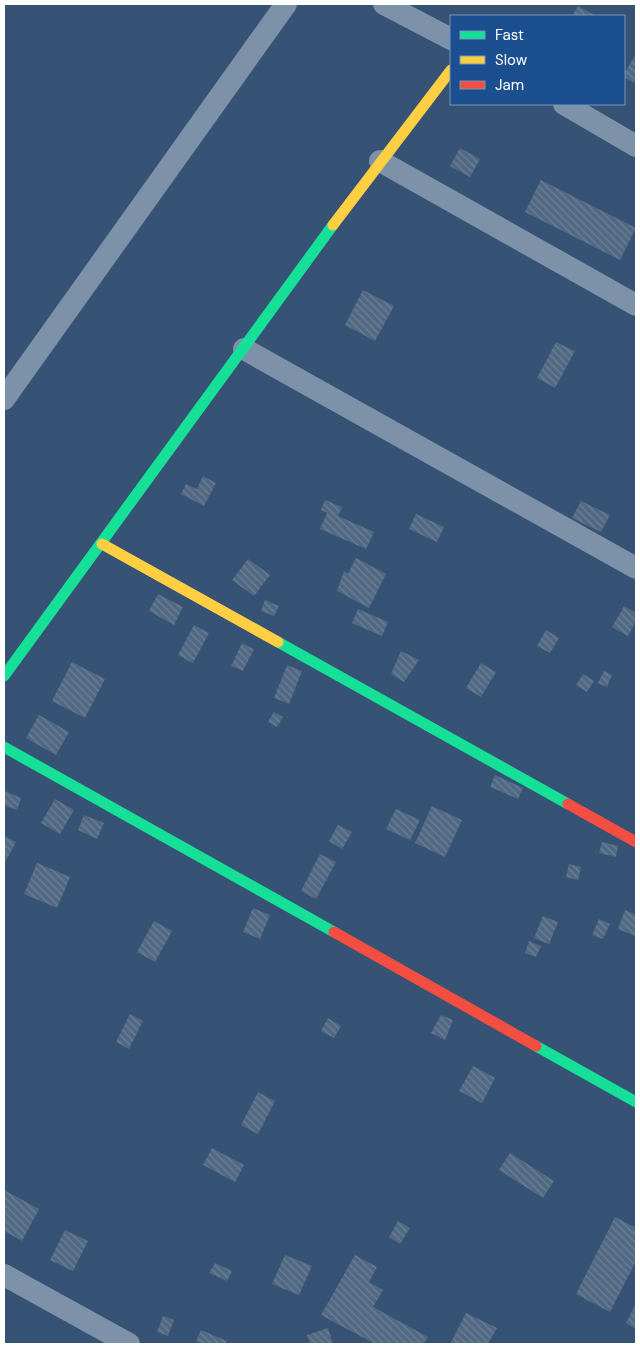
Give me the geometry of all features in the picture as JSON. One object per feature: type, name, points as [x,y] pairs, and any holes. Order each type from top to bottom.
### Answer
[{"type":"street","points":[[4,399],[286,4]]},
{"type":"street","points":[[384,4],[450,38]]},
{"type":"street","points":[[4,676],[380,162],[450,71]]},
{"type":"street","points":[[566,105],[636,146]]},
{"type":"street","points":[[380,162],[636,304]]},
{"type":"street","points":[[244,349],[636,568]]},
{"type":"street","points":[[102,544],[636,842]]},
{"type":"street","points":[[4,747],[636,1102]]},
{"type":"street","points":[[4,1275],[129,1344]]},
{"type":"building","points":[[578,6],[594,15],[573,15]]},
{"type":"building","points":[[634,57],[636,58],[636,79],[634,83],[625,78],[625,72]]},
{"type":"building","points":[[460,148],[480,159],[470,177],[450,166]]},
{"type":"building","points":[[541,180],[636,228],[620,260],[525,212]]},
{"type":"building","points":[[363,290],[394,306],[375,341],[345,325]]},
{"type":"building","points":[[556,342],[575,351],[555,388],[537,378]]},
{"type":"building","points":[[203,476],[216,483],[204,506],[181,494],[186,484],[197,489]]},
{"type":"building","points":[[325,500],[342,507],[338,516],[374,532],[366,549],[320,529],[327,513],[321,510]]},
{"type":"building","points":[[581,501],[610,515],[601,532],[572,518]]},
{"type":"building","points":[[416,514],[444,527],[437,542],[409,529]]},
{"type":"building","points":[[356,558],[386,574],[369,608],[337,591],[344,571],[348,574]]},
{"type":"building","points":[[248,559],[270,575],[254,596],[232,580]]},
{"type":"building","points":[[158,594],[183,607],[174,625],[149,611]]},
{"type":"building","points":[[265,600],[279,606],[274,616],[261,611]]},
{"type":"building","points":[[624,606],[636,613],[636,621],[628,636],[612,627]]},
{"type":"building","points":[[358,609],[388,622],[382,636],[352,623]]},
{"type":"building","points":[[194,625],[209,633],[193,663],[178,655]]},
{"type":"building","points":[[546,630],[559,638],[550,653],[537,646]]},
{"type":"building","points":[[242,643],[254,649],[243,671],[231,666]]},
{"type":"building","points":[[401,651],[419,660],[404,682],[391,674]]},
{"type":"building","points":[[72,662],[105,679],[85,718],[52,701]]},
{"type":"building","points":[[481,663],[496,672],[481,697],[466,688]]},
{"type":"building","points":[[287,665],[302,671],[289,704],[274,698]]},
{"type":"building","points":[[604,671],[612,675],[607,687],[598,683]]},
{"type":"building","points":[[583,674],[594,681],[587,692],[576,685]]},
{"type":"building","points":[[274,712],[283,717],[277,727],[268,722]]},
{"type":"building","points":[[39,715],[69,732],[56,755],[26,738]]},
{"type":"building","points":[[495,775],[523,788],[518,799],[490,787]]},
{"type":"building","points":[[5,791],[21,798],[17,810],[4,805]]},
{"type":"building","points":[[55,799],[74,810],[60,834],[41,823]]},
{"type":"building","points":[[432,806],[462,820],[445,857],[415,843]]},
{"type":"building","points":[[396,809],[420,820],[410,840],[386,829]]},
{"type":"building","points":[[84,815],[104,823],[97,839],[78,830]]},
{"type":"building","points":[[338,825],[352,832],[342,849],[329,841]]},
{"type":"building","points":[[4,836],[16,842],[4,864]]},
{"type":"building","points":[[602,842],[618,846],[616,857],[599,853]]},
{"type":"building","points":[[320,854],[336,862],[316,899],[301,891]]},
{"type":"building","points":[[37,863],[70,877],[57,908],[24,894]]},
{"type":"building","points":[[569,864],[581,867],[578,880],[566,877]]},
{"type":"building","points":[[253,908],[270,915],[260,939],[243,932]]},
{"type":"building","points":[[625,910],[636,915],[635,936],[618,929]]},
{"type":"building","points":[[543,916],[558,922],[549,944],[534,938]]},
{"type":"building","points":[[599,919],[610,924],[603,939],[592,935]]},
{"type":"building","points":[[154,921],[172,931],[155,962],[137,952]]},
{"type":"building","points":[[529,941],[541,946],[536,957],[525,953]]},
{"type":"building","points":[[130,1014],[143,1021],[129,1049],[116,1042]]},
{"type":"building","points":[[441,1015],[453,1020],[445,1040],[431,1033]]},
{"type":"building","points":[[328,1018],[341,1026],[334,1038],[321,1031]]},
{"type":"building","points":[[473,1066],[495,1078],[482,1103],[459,1091]]},
{"type":"building","points":[[258,1092],[275,1101],[258,1134],[241,1125]]},
{"type":"building","points":[[212,1148],[244,1165],[235,1182],[203,1165]]},
{"type":"building","points":[[510,1153],[554,1181],[543,1198],[499,1170]]},
{"type":"building","points":[[4,1190],[39,1209],[22,1241],[4,1231]]},
{"type":"building","points":[[615,1217],[636,1228],[636,1261],[610,1312],[576,1294]]},
{"type":"building","points":[[398,1221],[410,1228],[400,1244],[389,1237]]},
{"type":"building","points":[[65,1230],[88,1241],[73,1271],[50,1260]]},
{"type":"building","points":[[285,1255],[312,1266],[299,1295],[272,1284]]},
{"type":"building","points":[[355,1255],[377,1267],[369,1282],[383,1290],[373,1307],[428,1337],[423,1344],[375,1344],[321,1315]]},
{"type":"building","points":[[215,1263],[232,1271],[227,1281],[209,1273]]},
{"type":"building","points":[[636,1303],[636,1329],[626,1323]]},
{"type":"building","points":[[466,1313],[497,1328],[488,1344],[450,1344]]},
{"type":"building","points":[[163,1316],[174,1320],[168,1336],[157,1332]]},
{"type":"building","points":[[328,1328],[333,1344],[310,1344],[307,1335]]},
{"type":"building","points":[[201,1330],[227,1341],[225,1344],[202,1344],[196,1341]]},
{"type":"traffic: fast","points":[[4,676],[333,225]]},
{"type":"traffic: fast","points":[[278,642],[568,804]]},
{"type":"traffic: fast","points":[[4,747],[334,932]]},
{"type":"traffic: fast","points":[[536,1046],[636,1102]]},
{"type":"traffic: slow","points":[[333,225],[450,71]]},
{"type":"traffic: slow","points":[[102,544],[278,642]]},
{"type":"traffic: jam","points":[[568,804],[636,842]]},
{"type":"traffic: jam","points":[[334,932],[536,1046]]}]
